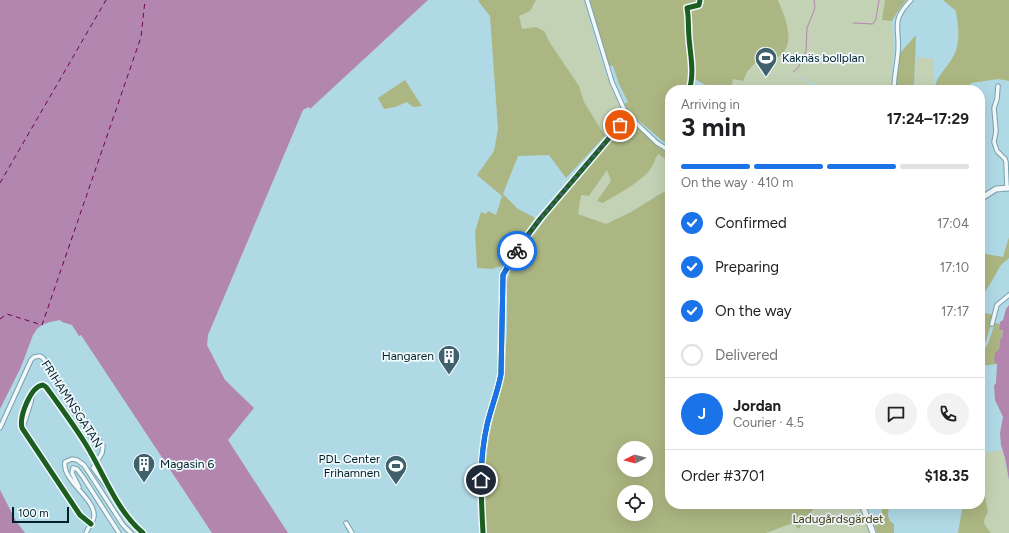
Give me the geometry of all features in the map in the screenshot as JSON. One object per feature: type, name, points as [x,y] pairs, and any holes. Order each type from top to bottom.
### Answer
[{"type":"street","points":[[587,0],[612,82],[628,116],[657,143],[665,148]]},
{"type":"street","points":[[894,85],[898,52],[898,21],[900,12],[911,0]]},
{"type":"street","points":[[985,196],[996,190],[1008,188],[1006,162],[997,151],[994,142],[996,128],[994,108],[997,99],[998,86]]},
{"type":"street","points":[[483,533],[481,502],[482,453],[487,423],[501,374],[503,275],[521,244],[540,219],[628,116]]},
{"type":"street","points":[[992,324],[997,305],[1009,295]]},
{"type":"street","name":"FRIHAMNSGATAN","points":[[0,428],[32,360],[34,357],[40,356],[43,358],[103,446],[102,453],[93,468],[108,487],[130,521],[143,533]]},
{"type":"street","name":"FRIHAMNSGATAN","points":[[91,524],[80,515],[21,426],[21,421],[28,401],[34,390],[40,385],[46,386],[85,444],[105,477],[108,487]]},
{"type":"street","points":[[86,533],[94,518],[94,514],[93,510],[74,484],[66,470],[65,462],[68,460],[77,460],[84,465],[123,525],[131,533]]},
{"type":"street","points":[[81,492],[72,473],[72,468],[77,469],[83,477],[119,533]]},
{"type":"street","points":[[864,509],[873,533]]},
{"type":"street","points":[[346,523],[352,533]]},
{"type":"green space","points":[[536,0],[584,0],[605,73],[624,114],[605,136],[584,102],[579,86],[550,43],[544,31],[536,27],[522,30],[519,16],[530,11]]},
{"type":"green space","points":[[536,0],[530,11],[519,16],[522,29],[536,27],[544,31],[550,43],[579,86],[584,102],[605,136],[566,178],[549,155],[518,156],[503,194],[518,209],[535,218],[504,265],[492,269],[477,268],[475,232],[481,212],[486,214],[488,211],[496,215],[502,196],[477,175],[494,151],[498,129],[490,16],[478,1]]},
{"type":"green space","points":[[590,0],[778,0],[788,31],[787,46],[783,53],[777,58],[766,62],[756,62],[747,72],[743,81],[733,79],[732,85],[705,85],[695,79],[689,85],[665,85],[665,143],[632,115],[624,104],[628,102],[619,84],[613,66],[609,66]]},
{"type":"green space","points":[[778,0],[885,0],[882,19],[892,21],[894,48],[892,85],[817,85],[789,72],[813,85],[732,85],[733,79],[743,81],[747,72],[756,62],[762,63],[773,60],[786,23]]},
{"type":"green space","points":[[885,0],[906,0],[892,21],[882,20]]},
{"type":"green space","points":[[943,0],[1009,0],[1009,81],[998,79],[971,83],[970,85],[935,85],[952,59],[958,45],[956,11]]},
{"type":"green space","points":[[916,35],[914,85],[897,85],[896,77],[900,53]]},
{"type":"green space","points":[[917,57],[934,59],[933,85],[915,85]]},
{"type":"green space","points":[[405,80],[422,106],[413,107],[407,102],[395,107],[384,109],[378,98]]},
{"type":"green space","points":[[632,122],[665,150],[665,159],[659,154],[651,168],[642,178],[603,203],[597,201],[611,181],[607,170],[589,196],[581,195],[578,214],[606,224],[631,212],[665,192],[665,509],[814,509],[804,520],[799,529],[793,523],[766,533],[486,533],[483,481],[489,436],[504,373],[507,331],[507,282],[512,264],[566,191],[625,123]]},
{"type":"green space","points":[[659,154],[665,159],[665,192],[631,212],[606,224],[578,214],[581,195],[589,196],[608,169],[611,181],[597,201],[652,167],[655,158]]},
{"type":"green space","points":[[1009,237],[1009,258],[1001,265],[985,292],[985,254],[1003,257]]},
{"type":"green space","points":[[985,313],[994,315],[985,342]]},
{"type":"green space","points":[[995,323],[1000,324],[999,329],[1003,329],[997,364],[985,365],[985,348],[988,344]]},
{"type":"green space","points":[[1003,450],[1009,480],[1009,533],[991,533],[984,525],[983,519],[986,499],[985,453]]},
{"type":"green space","points":[[985,497],[988,512],[984,523],[991,533],[958,533],[962,509],[985,509]]},
{"type":"green space","name":"Ladugårdsgärdet","points":[[814,509],[861,509],[870,533],[766,533],[793,523],[796,527],[802,525],[804,520]]},
{"type":"green space","points":[[882,509],[889,509],[888,516],[890,521],[894,524],[894,533],[877,533],[871,516],[882,515]]},
{"type":"shaded area","points":[[0,0],[428,0],[310,109],[309,107],[303,110],[208,335],[207,345],[225,380],[254,408],[228,440],[288,533],[212,533],[81,335],[79,336],[72,325],[60,320],[42,325],[37,329],[33,335],[21,367],[0,409]]},
{"type":"shaded area","points":[[1009,305],[1009,480],[1001,445],[1000,433],[1003,417],[995,400],[994,386],[996,383],[997,364],[994,361],[995,353],[999,349],[1000,339],[1002,338],[1003,330],[999,330],[1000,322],[1003,320],[1006,309]]},
{"type":"shaded area","points":[[0,490],[16,521],[25,533],[0,533]]},
{"type":"waterway","points":[[793,72],[798,68],[806,51],[807,28],[815,8],[814,0]]},
{"type":"waterway","points":[[853,23],[873,24],[876,19],[879,0]]},
{"type":"ferry route","points":[[0,183],[106,0]]},
{"type":"ferry route","points":[[0,319],[7,314],[42,325],[141,37],[145,0]]},
{"type":"cycle path","points":[[691,85],[692,64],[687,8],[699,5],[700,0]]},
{"type":"cycle path","points":[[483,533],[481,492],[484,438],[501,374],[503,275],[521,244],[540,219],[628,116]]},
{"type":"cycle path","points":[[91,524],[80,515],[22,428],[22,416],[27,402],[34,390],[43,385],[71,422],[92,454],[117,502],[133,523],[143,533]]},
{"type":"way so far","points":[[517,251],[540,219],[620,125]]},
{"type":"place","name":"Kaknäs bollplan","points":[[766,78]]},
{"type":"place","name":"Hangaren","points":[[449,376]]},
{"type":"place","name":"Magasin 6","points":[[144,484]]},
{"type":"place","name":"PDL Center Frihamnen","points":[[396,486]]},
{"type":"route","points":[[481,480],[482,453],[487,423],[501,374],[503,275],[517,251]]}]
